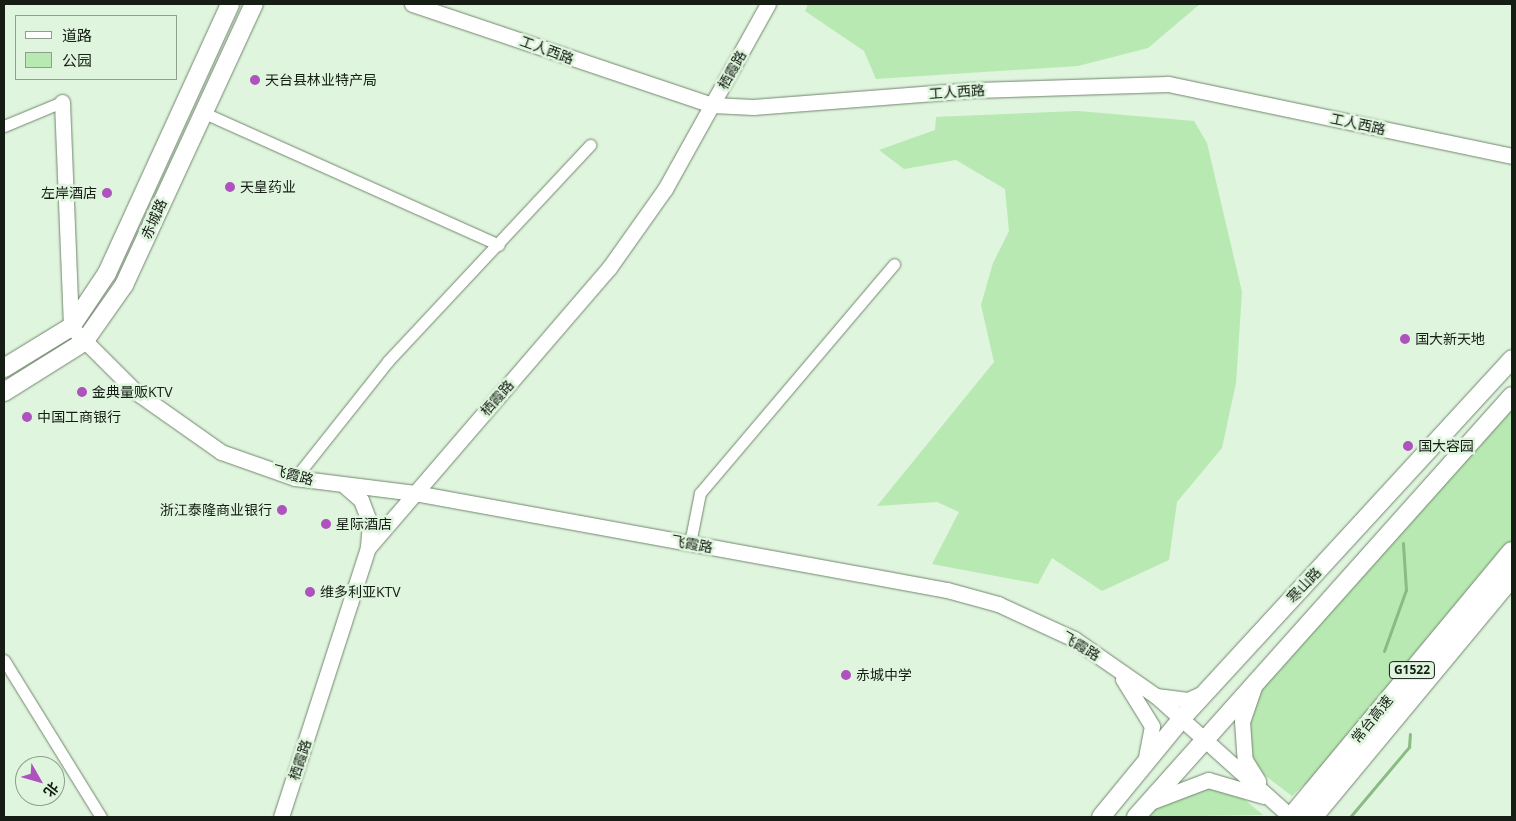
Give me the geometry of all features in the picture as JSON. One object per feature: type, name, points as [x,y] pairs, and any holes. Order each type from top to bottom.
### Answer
[{"type":"highway","name":"常台高速","points":[[1312,817],[1320,795],[1512,552]]},
{"type":"highway","name":"常台高速","points":[[1291,817],[1320,795],[1512,576]]},
{"type":"main road","name":"赤城路","points":[[5,365],[72,327],[107,273],[230,4]]},
{"type":"main road","name":"赤城路","points":[[4,392],[84,342],[124,286],[202,112],[254,4]]},
{"type":"main road","name":"工人西路","points":[[412,4],[712,105],[753,108],[976,90],[1168,84],[1512,156]]},
{"type":"main road","name":"栖霞路","points":[[282,817],[368,548],[609,268],[666,189],[768,4]]},
{"type":"main road","points":[[62,102],[72,327]]},
{"type":"main road","points":[[155,166],[174,175]]},
{"type":"main road","name":"飞霞路","points":[[72,327],[84,342],[136,392],[221,452],[295,478],[345,486],[416,493],[947,590],[998,604],[1074,639],[1156,696],[1183,717],[1291,817]]},
{"type":"main road","name":"寒山路","points":[[1101,817],[1206,691],[1512,359]]},
{"type":"main road","name":"寒山路","points":[[1141,811],[1204,738],[1512,396]]},
{"type":"main road","points":[[345,486],[361,500],[370,523],[368,548]]},
{"type":"main road","points":[[1113,666],[1152,726],[1144,764]]},
{"type":"main road","points":[[1256,680],[1242,720],[1245,760],[1268,797]]},
{"type":"main road","points":[[1156,696],[1188,700],[1206,691]]},
{"type":"main road","points":[[1141,811],[1174,789],[1208,780],[1268,797]]},
{"type":"street","points":[[4,126],[62,102]]},
{"type":"street","points":[[202,112],[499,245]]},
{"type":"street","points":[[295,478],[388,362],[499,245],[590,145]]},
{"type":"street","points":[[690,543],[700,493],[894,264]]},
{"type":"street","points":[[4,660],[101,817]]},
{"type":"green space","points":[[808,4],[1200,4],[1148,48],[1078,66],[876,79],[864,51],[805,11]]},
{"type":"green space","points":[[1078,111],[1194,121],[1207,143],[1242,292],[1236,383],[1222,448],[1177,502],[1169,560],[1102,591],[1052,558],[1038,584],[932,564],[959,512],[937,502],[877,506],[994,362],[981,305],[993,263],[1009,231],[1005,189],[956,160],[904,169],[879,150],[935,130],[936,117]]},
{"type":"green space","points":[[1512,396],[1512,552],[1313,790],[1305,784],[1292,796],[1245,760],[1242,721],[1256,680]]},
{"type":"green space","points":[[1208,780],[1239,787],[1245,800],[1263,815],[1136,817]]},
{"type":"waterway","points":[[1384,651],[1406,590],[1403,543]]},
{"type":"waterway","points":[[1350,817],[1409,747],[1410,734]]},
{"type":"place","name":"天台县林业特产局","points":[[255,80]]},
{"type":"place","name":"天皇药业","points":[[230,187]]},
{"type":"place","name":"左岸酒店","points":[[107,193]]},
{"type":"place","name":"国大新天地","points":[[1405,339]]},
{"type":"place","name":"金典量贩KTV","points":[[82,392]]},
{"type":"place","name":"中国工商银行","points":[[27,417]]},
{"type":"place","name":"国大容园","points":[[1408,446]]},
{"type":"place","name":"浙江泰隆商业银行","points":[[282,510]]},
{"type":"place","name":"星际酒店","points":[[326,524]]},
{"type":"place","name":"维多利亚KTV","points":[[310,592]]},
{"type":"place","name":"赤城中学","points":[[846,675]]}]
